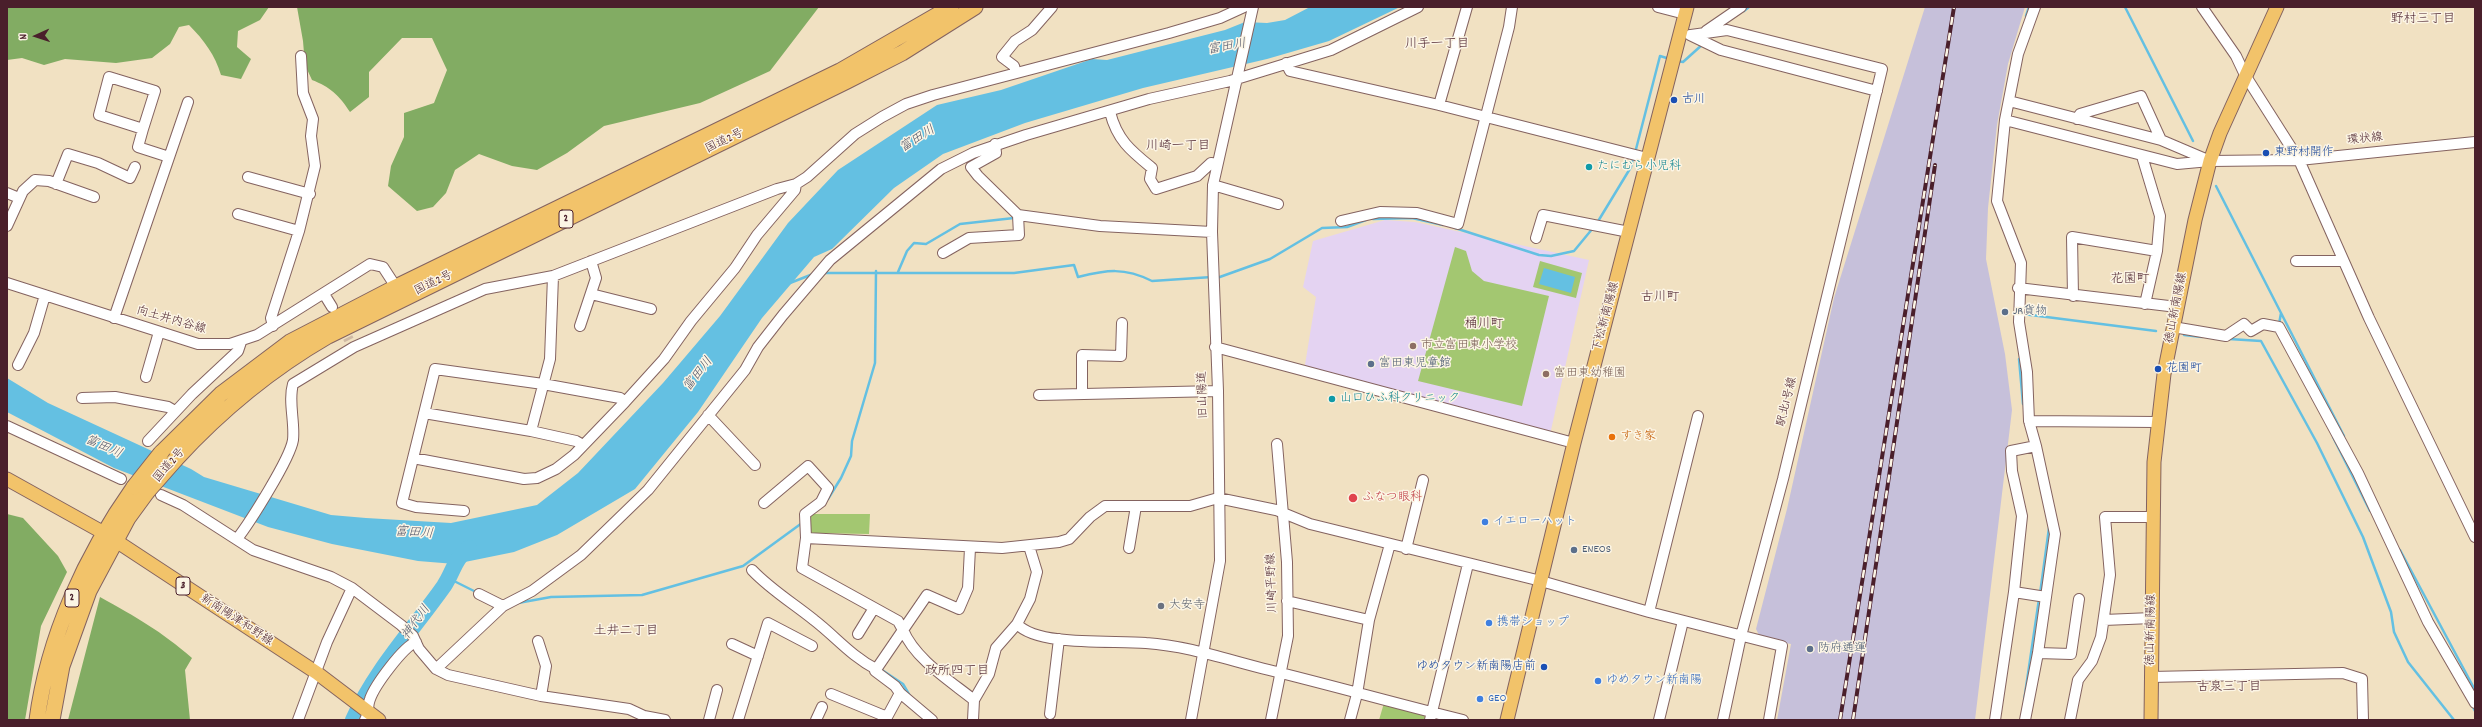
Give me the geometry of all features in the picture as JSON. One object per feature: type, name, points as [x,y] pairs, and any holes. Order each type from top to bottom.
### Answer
[{"type":"highway","name":"国道2号","points":[[52,720],[62,666],[89,590],[117,542],[128,518],[147,491],[161,453],[221,394],[290,342],[396,287],[840,71],[952,7]]},
{"type":"highway","name":"国道2号","points":[[37,720],[49,662],[62,621],[104,533],[147,491],[206,426],[236,399],[293,356],[328,336],[902,53],[975,7]]},
{"type":"main road","name":"徳山新南陽線","points":[[2151,720],[2153,517],[2156,422],[2173,327],[2195,220],[2210,161],[2245,75],[2277,7]]},
{"type":"main road","name":"下松新南陽線","points":[[1507,720],[1574,443],[1647,158],[1686,34],[1686,11]]},
{"type":"main road","name":"新南陽津和野線","points":[[7,479],[104,533],[317,673],[366,712]]},
{"type":"street","points":[[1016,73],[1014,66],[1002,57],[1015,41],[1032,30],[1052,7]]},
{"type":"street","points":[[436,669],[503,606],[532,591],[581,555],[648,490],[745,370],[758,347],[783,315],[830,260],[941,169],[995,144],[1238,74],[1286,63],[1332,50],[1418,7]]},
{"type":"street","points":[[1439,105],[1467,7]]},
{"type":"street","points":[[1341,221],[1380,212],[1417,213],[1458,224],[1484,118],[1509,27],[1512,7]]},
{"type":"street","points":[[1658,7],[1686,11]]},
{"type":"street","points":[[1686,34],[1704,32],[1741,7]]},
{"type":"street","points":[[2025,720],[2038,653],[2054,534],[2036,446],[2029,421],[2027,372],[2019,322],[2018,288],[2021,263],[1997,201],[2005,120],[2018,54],[2036,7]]},
{"type":"street","points":[[2202,7],[2236,56],[2245,75],[2299,160],[2343,261],[2475,537]]},
{"type":"street","points":[[237,539],[248,524],[288,454],[292,442],[294,423],[291,390],[293,384],[351,343],[485,289],[553,276],[777,189],[796,184],[855,134],[906,104],[1016,73],[1169,33],[1250,9]]},
{"type":"street","name":"旧山陽道","points":[[1191,720],[1220,561],[1218,498],[1218,391],[1215,347],[1212,232],[1213,185],[1238,74],[1250,9]]},
{"type":"street","name":"駅北1号線","points":[[1704,32],[1727,30],[1882,69],[1785,471],[1741,636],[1723,720]]},
{"type":"street","points":[[1686,34],[1721,50],[1877,90]]},
{"type":"street","points":[[273,326],[271,318],[310,194],[315,166],[311,136],[313,119],[303,93],[301,56]]},
{"type":"street","points":[[1286,63],[1290,71],[1439,105],[1484,118],[1647,158]]},
{"type":"street","points":[[143,129],[99,115],[109,77],[155,91],[138,147],[169,158]]},
{"type":"street","points":[[2077,119],[2080,114],[2141,96],[2161,140]]},
{"type":"street","points":[[114,318],[188,102]]},
{"type":"street","points":[[2009,102],[2161,140],[2210,161]]},
{"type":"street","points":[[1110,112],[1113,126],[1126,147],[1152,168],[1150,179],[1156,189],[1197,176],[1211,163],[1218,164]]},
{"type":"street","name":"環状線","points":[[2005,120],[2177,164],[2210,161],[2299,160],[2475,142]]},
{"type":"street","points":[[995,144],[996,153],[971,167],[978,176],[1018,215],[1100,226],[1212,232]]},
{"type":"street","points":[[56,184],[68,154],[98,163],[130,178],[135,167]]},
{"type":"street","points":[[2142,156],[2160,216],[2157,251],[2145,304]]},
{"type":"street","points":[[248,177],[310,194]]},
{"type":"street","points":[[7,226],[19,198],[35,180],[56,184],[94,197]]},
{"type":"street","points":[[413,458],[524,479],[537,478],[556,469],[583,445],[664,359],[691,321],[735,268],[757,235],[795,190],[796,184]]},
{"type":"street","points":[[1213,185],[1278,204]]},
{"type":"street","points":[[7,193],[19,198]]},
{"type":"street","points":[[238,214],[299,231]]},
{"type":"street","points":[[943,253],[969,238],[1019,235],[1018,215]]},
{"type":"street","points":[[1536,238],[1543,215],[1629,232]]},
{"type":"street","points":[[2073,296],[2072,237],[2157,251]]},
{"type":"street","points":[[580,326],[596,278],[591,261]]},
{"type":"street","points":[[2296,261],[2343,261]]},
{"type":"street","name":"向土井内谷線","points":[[7,283],[159,332],[204,344],[214,345],[241,342],[273,326],[370,264],[383,267],[396,287]]},
{"type":"street","points":[[531,431],[550,359],[553,276]]},
{"type":"street","points":[[2018,288],[2073,296],[2177,307]]},
{"type":"street","points":[[324,294],[332,307]]},
{"type":"street","points":[[591,294],[651,309]]},
{"type":"street","points":[[18,365],[34,333],[45,295]]},
{"type":"street","points":[[1082,394],[1082,355],[1121,356],[1122,323]]},
{"type":"street","points":[[2173,327],[2226,336],[2244,324],[2251,331],[2263,324],[2279,327],[2358,474],[2428,622],[2475,703]]},
{"type":"street","points":[[146,377],[159,332]]},
{"type":"street","points":[[148,441],[175,411],[238,351],[241,342]]},
{"type":"street","points":[[1215,347],[1574,443]]},
{"type":"street","points":[[464,511],[416,507],[402,503],[435,369],[543,384],[620,398],[625,402]]},
{"type":"street","points":[[1039,395],[1218,391]]},
{"type":"street","points":[[82,398],[115,397],[168,407],[175,411]]},
{"type":"street","points":[[424,413],[531,431],[576,441],[583,445]]},
{"type":"street","points":[[708,416],[755,465]]},
{"type":"street","points":[[1649,612],[1698,416]]},
{"type":"street","points":[[2029,421],[2156,422]]},
{"type":"street","points":[[7,426],[121,479]]},
{"type":"street","name":"川崎平野線","points":[[1270,720],[1288,636],[1283,514],[1277,444]]},
{"type":"street","points":[[1995,720],[2014,592],[2022,516],[2012,471],[2011,451],[2036,446]]},
{"type":"street","points":[[764,504],[808,466],[828,488],[821,502],[805,514],[806,538],[802,568],[898,621],[908,642],[938,671],[974,700]]},
{"type":"street","points":[[1406,548],[1423,480]]},
{"type":"street","points":[[147,491],[183,505],[253,550],[331,577],[352,588],[401,624],[415,639],[436,669],[466,680],[541,696],[629,709],[644,716],[665,720]]},
{"type":"street","points":[[806,538],[970,548],[1029,546],[1058,542],[1069,538],[1090,517],[1105,506],[1190,506],[1218,498],[1276,510],[1310,524],[1541,581],[1649,612],[1782,646],[1769,720]]},
{"type":"street","points":[[1129,548],[1136,506]]},
{"type":"street","points":[[2070,720],[2078,680],[2092,661],[2101,637],[2104,620],[2110,575],[2105,517],[2153,517]]},
{"type":"street","points":[[1350,720],[1357,694],[1369,620],[1390,544]]},
{"type":"street","points":[[974,719],[974,700],[990,674],[996,648],[1017,624],[1030,599],[1037,572],[1029,546]]},
{"type":"street","points":[[876,669],[927,595],[958,609],[968,588],[970,548]]},
{"type":"street","points":[[1431,716],[1468,564]]},
{"type":"street","points":[[752,570],[771,590],[814,620],[855,658],[876,669],[875,671],[895,686],[900,693],[932,720]]},
{"type":"street","points":[[298,720],[317,673],[327,642],[352,588]]},
{"type":"street","points":[[2014,592],[2046,597]]},
{"type":"street","points":[[479,594],[503,606]]},
{"type":"street","points":[[2038,653],[2071,654],[2078,600]]},
{"type":"street","points":[[1287,601],[1369,620]]},
{"type":"street","points":[[858,634],[874,608]]},
{"type":"street","points":[[2104,620],[2152,618]]},
{"type":"street","points":[[1659,720],[1683,621]]},
{"type":"street","points":[[738,720],[768,623],[812,646]]},
{"type":"street","points":[[1017,624],[1024,632],[1059,639],[1146,643],[1203,651],[1431,716],[1463,720]]},
{"type":"street","points":[[366,712],[370,700],[388,671],[415,639]]},
{"type":"street","points":[[1050,714],[1059,639]]},
{"type":"street","points":[[538,641],[546,666],[541,696]]},
{"type":"street","points":[[732,644],[758,656]]},
{"type":"street","points":[[2151,678],[2343,673],[2362,679],[2363,720]]},
{"type":"street","points":[[709,720],[717,690]]},
{"type":"street","points":[[831,694],[887,719],[900,693]]},
{"type":"shaded area","points":[[1925,7],[2025,7],[2008,64],[1997,125],[1988,208],[1986,259],[2005,354],[2012,410],[1975,720],[1777,720],[1791,644],[1761,639],[1756,629],[1787,509],[1834,298]]},
{"type":"shaded area","points":[[1385,220],[1415,222],[1589,260],[1549,439],[1304,371],[1316,297],[1303,287],[1313,241]]},
{"type":"green space","points":[[7,7],[269,7],[260,20],[238,31],[237,47],[251,59],[241,79],[221,75],[216,61],[208,48],[189,25],[179,27],[170,44],[152,58],[116,63],[65,59],[44,65],[22,58],[7,60]]},
{"type":"green space","points":[[297,7],[819,7],[770,71],[700,103],[604,126],[567,153],[537,170],[512,166],[479,154],[455,170],[446,193],[433,207],[417,211],[388,186],[391,166],[404,137],[404,113],[434,103],[447,70],[432,38],[402,38],[369,72],[369,97],[350,112],[334,92],[312,80],[305,65],[303,41]]},
{"type":"green space","points":[[1455,247],[1466,251],[1472,271],[1484,281],[1549,296],[1522,406],[1418,381]]},
{"type":"green space","points":[[1540,261],[1582,273],[1576,298],[1533,287]]},
{"type":"green space","points":[[7,514],[23,518],[58,556],[67,572],[41,626],[25,720],[7,720]]},
{"type":"green space","points":[[811,514],[870,514],[869,534],[809,533]]},
{"type":"green space","points":[[100,597],[148,625],[170,640],[192,658],[185,670],[190,720],[68,720]]},
{"type":"green space","points":[[1384,703],[1426,714],[1424,720],[1379,720]]},
{"type":"water","name":"富田川","points":[[1310,7],[1400,7],[1329,41],[1267,59],[1143,88],[1025,123],[943,154],[894,188],[832,249],[814,257],[762,318],[698,412],[635,489],[557,535],[514,552],[455,564],[418,561],[332,544],[268,527],[114,468],[7,412],[7,378],[48,403],[191,469],[204,477],[331,515],[451,523],[537,505],[578,473],[663,383],[720,316],[788,223],[838,170],[937,105],[1001,90],[1092,59],[1107,60],[1225,30],[1245,22],[1267,23],[1285,20]]},
{"type":"water","points":[[1544,268],[1575,277],[1571,293],[1539,284]]},
{"type":"waterway","points":[[1744,11],[1749,7]]},
{"type":"waterway","points":[[2026,16],[2029,7]]},
{"type":"waterway","points":[[2125,7],[2193,141]]},
{"type":"waterway","points":[[1677,61],[1683,62],[1703,44]]},
{"type":"waterway","points":[[1635,153],[1660,56],[1670,59]]},
{"type":"waterway","points":[[1597,223],[1631,167],[1633,158]]},
{"type":"waterway","points":[[2216,186],[2344,436]]},
{"type":"waterway","points":[[898,272],[907,251],[914,243],[926,244],[960,224],[1014,218]]},
{"type":"waterway","points":[[1373,219],[1412,218],[1443,225]]},
{"type":"waterway","points":[[1217,278],[1270,259],[1322,228],[1347,227],[1366,220]]},
{"type":"waterway","points":[[1455,228],[1539,255],[1551,256],[1574,251],[1593,228]]},
{"type":"waterway","points":[[824,273],[1014,273],[1074,265],[1078,277],[1107,271],[1133,273],[1152,281],[1212,277]]},
{"type":"waterway","points":[[828,499],[841,478],[851,456],[852,441],[875,363],[876,271]]},
{"type":"waterway","points":[[790,283],[813,274]]},
{"type":"waterway","points":[[2279,324],[2281,313]]},
{"type":"waterway","points":[[2023,314],[2156,331]]},
{"type":"waterway","points":[[2184,335],[2202,337]]},
{"type":"waterway","points":[[2229,339],[2261,341],[2317,443],[2363,537],[2391,612],[2394,632],[2408,662],[2454,720]]},
{"type":"waterway","points":[[2019,359],[2023,404]]},
{"type":"waterway","points":[[2333,437],[2370,511]]},
{"type":"waterway","points":[[518,603],[551,597],[642,595],[743,566],[802,523]]},
{"type":"waterway","points":[[2040,594],[2049,528]]},
{"type":"waterway","name":"神代川","points":[[353,720],[383,667],[444,586],[460,556],[469,548]]},
{"type":"waterway","points":[[2400,550],[2475,690]]},
{"type":"waterway","points":[[448,578],[476,592]]},
{"type":"waterway","points":[[2024,701],[2039,599]]},
{"type":"waterway","points":[[882,670],[903,684],[910,696]]},
{"type":"waterway","points":[[2472,705],[2475,711]]},
{"type":"tunnel","points":[[341,324],[349,340]]},
{"type":"railway","points":[[1840,720],[1954,7]]},
{"type":"railway","points":[[1853,720],[1935,165]]},
{"type":"place","name":"古川","points":[[1674,100]]},
{"type":"place","name":"東野村開作","points":[[2266,153]]},
{"type":"place","name":"たにむら小児科","points":[[1589,167]]},
{"type":"place","name":"JR貨物","points":[[2005,312]]},
{"type":"place","name":"市立富田東小学校","points":[[1413,346]]},
{"type":"place","name":"富田東児童館","points":[[1371,364]]},
{"type":"place","name":"花園町","points":[[2158,369]]},
{"type":"place","name":"富田東幼稚園","points":[[1546,374]]},
{"type":"place","name":"山口ひふ科クリニック","points":[[1332,399]]},
{"type":"place","name":"すき家","points":[[1612,437]]},
{"type":"place","name":"ふなつ眼科","points":[[1353,498]]},
{"type":"place","name":"イエローハット","points":[[1485,522]]},
{"type":"place","name":"ENEOS","points":[[1574,550]]},
{"type":"place","name":"大安寺","points":[[1161,606]]},
{"type":"place","name":"携帯ショップ","points":[[1489,623]]},
{"type":"place","name":"防府通運","points":[[1810,649]]},
{"type":"place","name":"ゆめタウン新南陽店前","points":[[1544,667]]},
{"type":"place","name":"ゆめタウン新南陽","points":[[1598,681]]},
{"type":"place","name":"GEO","points":[[1480,699]]},
{"type":"district","name":"野村三丁目","points":[[2423,20]]},
{"type":"district","name":"川手一丁目","points":[[1437,45]]},
{"type":"district","name":"川崎一丁目","points":[[1178,147]]},
{"type":"district","name":"花園町","points":[[2130,280]]},
{"type":"district","name":"古川町","points":[[1660,298]]},
{"type":"district","name":"桶川町","points":[[1484,325]]},
{"type":"district","name":"土井二丁目","points":[[626,632]]},
{"type":"district","name":"政所四丁目","points":[[957,672]]},
{"type":"district","name":"古泉三丁目","points":[[2229,688]]}]
